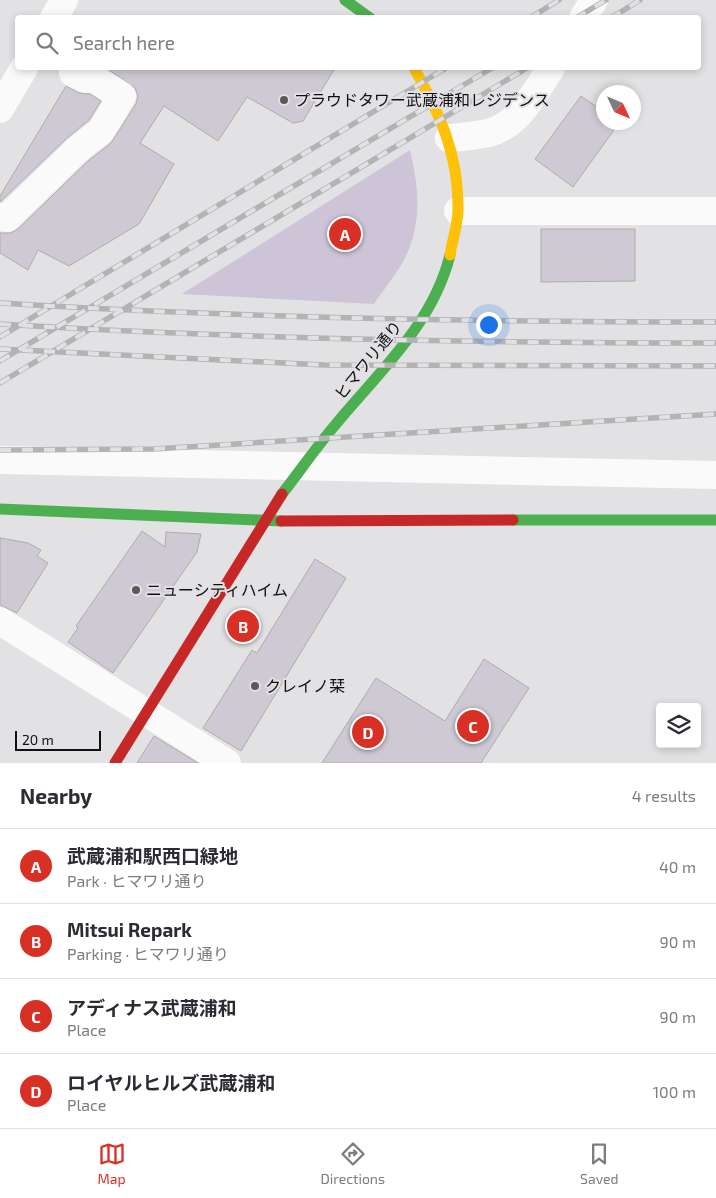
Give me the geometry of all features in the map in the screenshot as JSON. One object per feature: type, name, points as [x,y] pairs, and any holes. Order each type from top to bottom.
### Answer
[{"type":"street","points":[[56,15],[64,0]]},
{"type":"street","points":[[345,0],[366,15]]},
{"type":"street","points":[[585,15],[594,0]]},
{"type":"street","points":[[0,109],[23,70]]},
{"type":"street","points":[[0,217],[7,218],[78,149],[101,131],[122,96],[94,78],[86,79],[73,72],[74,70]]},
{"type":"street","name":"ヒマワリ通り","points":[[115,763],[264,521],[334,425],[404,347],[430,303],[449,258],[458,211],[456,175],[449,138],[434,104],[415,70]]},
{"type":"street","points":[[449,138],[489,133],[506,126],[526,106],[550,70]]},
{"type":"street","points":[[458,211],[716,211]]},
{"type":"street","points":[[0,460],[716,475]]},
{"type":"street","points":[[0,509],[264,521],[716,520]]},
{"type":"street","points":[[0,620],[227,763]]},
{"type":"shaded area","points":[[410,150],[417,187],[416,224],[409,249],[402,263],[374,304],[182,294]]},
{"type":"building","points":[[109,70],[334,70],[303,121],[293,123],[247,97],[218,141],[164,106],[140,143],[174,164],[139,224],[69,266],[38,250],[28,270],[0,253],[0,233],[11,233],[18,229],[88,161],[111,143],[136,104],[138,96],[135,88]]},
{"type":"building","points":[[66,86],[79,93],[90,94],[101,101],[89,120],[67,138],[0,202],[0,196]]},
{"type":"building","points":[[581,96],[596,106],[596,130],[614,130],[573,187],[535,159]]},
{"type":"building","points":[[541,229],[635,229],[635,281],[541,282]]},
{"type":"building","name":"ニューシティハイム","points":[[142,531],[165,547],[166,532],[201,534],[197,552],[113,673],[68,642],[78,628],[76,626]]},
{"type":"building","points":[[0,538],[28,543],[41,550],[37,556],[48,563],[17,613],[0,605]]},
{"type":"building","name":"クレイノ栞","points":[[315,559],[346,578],[241,751],[203,728],[252,650],[257,653]]},
{"type":"building","points":[[484,659],[529,688],[481,763],[322,763],[376,678],[445,721]]},
{"type":"building","points":[[154,736],[198,763],[137,763]]},
{"type":"railway","points":[[535,15],[559,0]]},
{"type":"railway","points":[[581,15],[606,0]]},
{"type":"railway","points":[[616,15],[640,0]]},
{"type":"railway","points":[[0,337],[443,70]]},
{"type":"railway","points":[[0,361],[489,70]]},
{"type":"railway","points":[[0,383],[524,70]]},
{"type":"railway","points":[[0,303],[269,316],[716,322]]},
{"type":"railway","points":[[0,324],[268,337],[716,343]]},
{"type":"railway","points":[[0,349],[324,365],[716,366]]},
{"type":"railway","points":[[0,450],[154,449],[716,414]]},
{"type":"traffic: fast","points":[[345,0],[366,15]]},
{"type":"traffic: fast","points":[[282,494],[329,432],[403,346],[418,325],[442,280],[450,255]]},
{"type":"traffic: fast","points":[[0,509],[281,521]]},
{"type":"traffic: fast","points":[[513,520],[716,520]]},
{"type":"traffic: slow","points":[[415,70],[440,119],[455,171],[458,215],[450,255]]},
{"type":"traffic: jam","points":[[115,763],[282,494]]},
{"type":"traffic: jam","points":[[281,521],[513,520]]},
{"type":"place","name":"プラウドタワー武蔵浦和レジデンス","points":[[284,100]]},
{"type":"place","name":"武蔵浦和駅西口緑地","points":[[345,234]]},
{"type":"place","name":"ニューシティハイム","points":[[136,590]]},
{"type":"place","name":"Mitsui Repark","points":[[243,626]]},
{"type":"place","name":"クレイノ栞","points":[[255,686]]},
{"type":"place","name":"アディナス武蔵浦和","points":[[473,726]]},
{"type":"place","name":"ロイヤルヒルズ武蔵浦和","points":[[368,732]]}]
